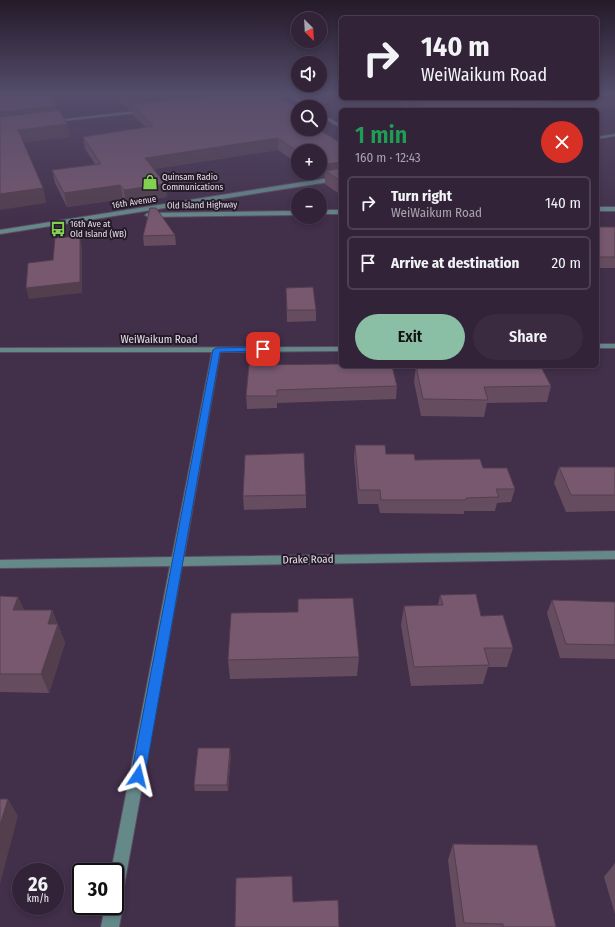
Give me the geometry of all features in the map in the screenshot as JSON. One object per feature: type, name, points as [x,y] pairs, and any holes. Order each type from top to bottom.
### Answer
[{"type":"street","name":"16th Avenue","points":[[0,232],[339,178]]},
{"type":"street","points":[[599,209],[612,209],[615,214]]},
{"type":"street","points":[[327,212],[339,212]]},
{"type":"street","name":"Old Island Highway","points":[[106,215],[291,213]]},
{"type":"street","points":[[599,346],[615,346]]},
{"type":"street","name":"WeiWaikum Road","points":[[0,350],[216,350],[339,348]]},
{"type":"street","points":[[121,863],[216,350]]},
{"type":"street","name":"Drake Road","points":[[0,564],[615,555]]},
{"type":"street","points":[[110,927],[112,915]]},
{"type":"building","points":[[0,136],[21,136],[43,188],[0,194]]},
{"type":"building","points":[[330,136],[339,142],[339,162],[327,164],[327,144],[291,144],[291,147],[278,138],[145,158],[165,184],[124,190],[120,185],[64,193],[52,170],[101,164],[83,137]]},
{"type":"building","points":[[339,168],[339,180],[327,172],[327,171]]},
{"type":"building","points":[[150,208],[156,208],[175,235],[143,236]]},
{"type":"building","points":[[599,227],[615,227],[615,257],[599,257]]},
{"type":"building","points":[[80,236],[80,282],[26,288],[28,263],[53,260],[55,238]]},
{"type":"building","points":[[313,287],[316,310],[287,310],[286,288]]},
{"type":"building","points":[[339,364],[339,368],[392,368],[397,386],[277,390],[277,396],[246,396],[249,365]]},
{"type":"building","points":[[416,368],[542,368],[551,386],[484,387],[488,400],[423,399]]},
{"type":"building","points":[[355,445],[385,445],[386,454],[414,454],[415,460],[480,459],[483,468],[507,468],[515,489],[496,489],[499,497],[466,498],[466,500],[381,500],[380,490],[359,490]]},
{"type":"building","points":[[304,453],[306,495],[243,496],[245,455]]},
{"type":"building","points":[[559,467],[615,467],[615,495],[571,495]]},
{"type":"building","points":[[476,594],[481,616],[503,615],[513,648],[484,648],[489,665],[414,667],[404,606],[443,605],[440,595]]},
{"type":"building","points":[[0,596],[18,597],[13,610],[52,610],[48,624],[58,624],[41,674],[0,674]]},
{"type":"building","points":[[353,598],[359,657],[228,660],[231,613],[298,612],[298,599]]},
{"type":"building","points":[[552,600],[615,602],[615,645],[566,644]]},
{"type":"building","points":[[198,748],[230,748],[227,785],[194,785]]},
{"type":"building","points":[[0,799],[8,799],[0,825]]},
{"type":"building","points":[[453,844],[537,845],[556,927],[503,927],[503,924],[464,923]]},
{"type":"building","points":[[292,876],[293,902],[338,900],[339,927],[235,927],[236,878]]},
{"type":"place","name":"Quinsam Radio Communications","points":[[150,182]]},
{"type":"place","name":"16th Ave at Old Island (WB)","points":[[58,229]]},
{"type":"route","points":[[138,776],[216,350],[263,349]]}]
